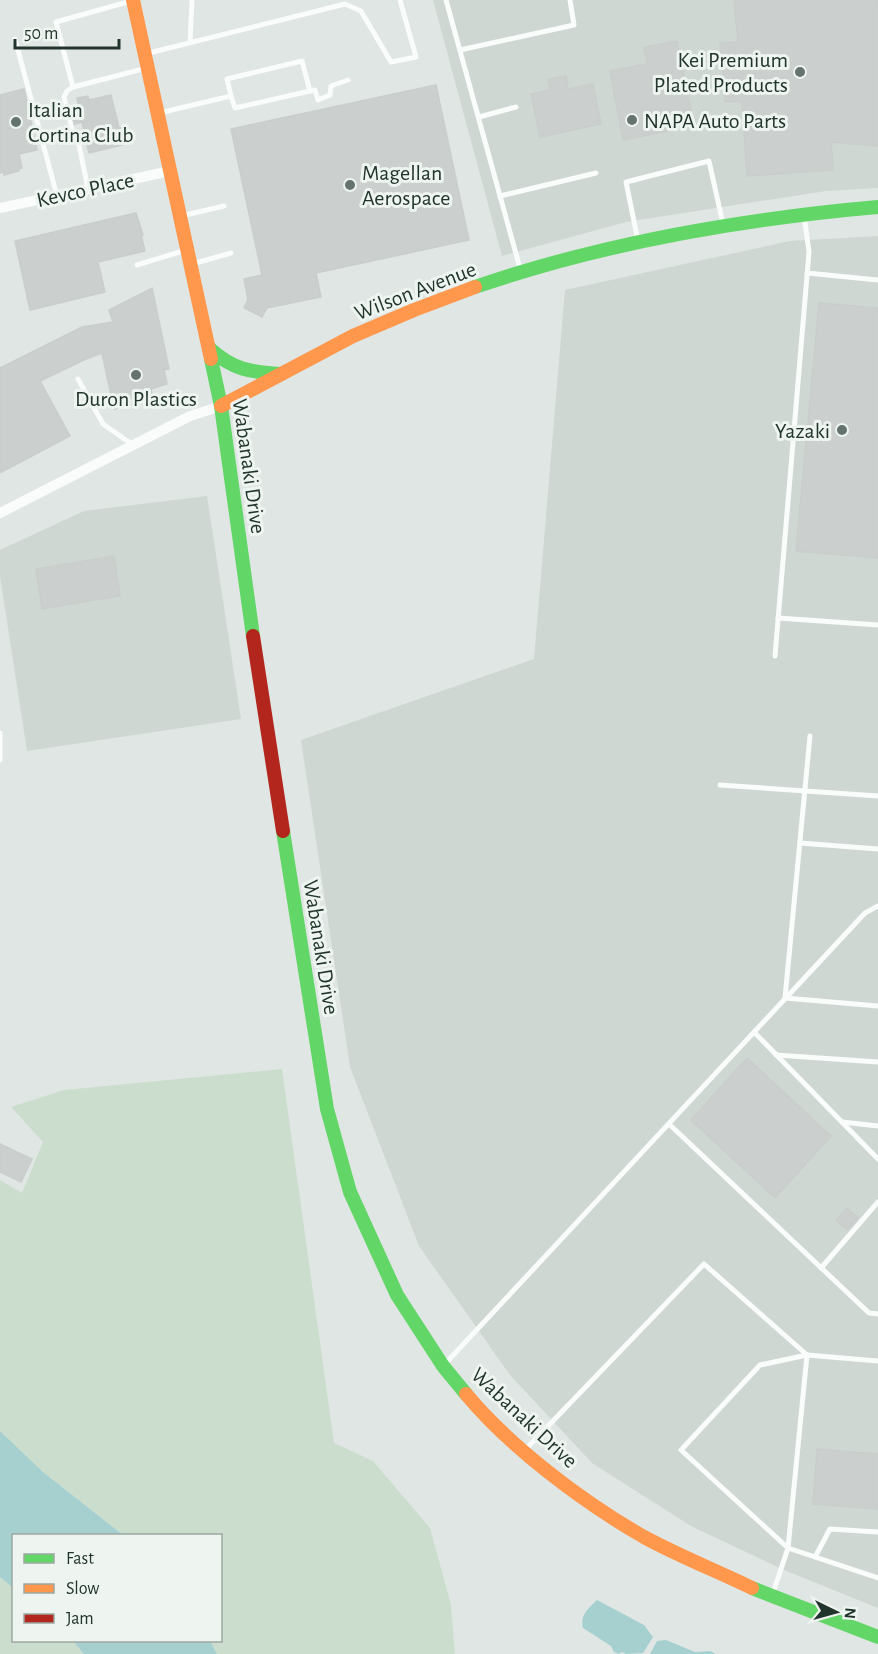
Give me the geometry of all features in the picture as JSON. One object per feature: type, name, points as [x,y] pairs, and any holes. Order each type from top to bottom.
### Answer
[{"type":"street","name":"Wabanaki Drive","points":[[133,0],[221,406],[254,649],[327,1109],[350,1192],[397,1295],[443,1366],[480,1410],[524,1451],[577,1493],[645,1537],[772,1597],[878,1637]]},
{"type":"street","name":"Kevco Place","points":[[0,208],[170,171]]},
{"type":"street","name":"Wilson Avenue","points":[[0,513],[190,416],[247,395],[352,336],[437,301],[568,259],[683,232],[804,213],[878,207]]},
{"type":"street","points":[[209,348],[224,363],[244,371],[281,374]]},
{"type":"lane","points":[[73,87],[56,22],[133,0]]},
{"type":"lane","points":[[190,42],[192,0]]},
{"type":"lane","points":[[88,189],[64,98],[67,91],[73,87],[146,61],[190,42],[345,4],[361,12],[391,62],[416,57],[400,0]]},
{"type":"lane","points":[[446,0],[522,273]]},
{"type":"lane","points":[[460,50],[574,25],[570,0]]},
{"type":"lane","points":[[15,39],[57,195]]},
{"type":"lane","points":[[310,91],[302,61],[227,79],[235,108],[315,90],[318,100],[330,95],[332,86],[348,80]]},
{"type":"lane","points":[[158,114],[231,96]]},
{"type":"lane","points":[[479,117],[516,107]]},
{"type":"lane","points":[[638,243],[626,182],[709,161],[723,226]]},
{"type":"lane","points":[[500,196],[596,173]]},
{"type":"lane","points":[[180,216],[224,206]]},
{"type":"lane","points":[[775,656],[809,252],[804,213]]},
{"type":"lane","points":[[137,265],[187,249]]},
{"type":"lane","points":[[190,264],[231,253]]},
{"type":"lane","points":[[807,273],[878,280]]},
{"type":"lane","points":[[78,379],[104,424],[133,445]]},
{"type":"lane","points":[[778,618],[878,625]]},
{"type":"lane","points":[[0,733],[0,760]]},
{"type":"lane","points":[[785,998],[810,736]]},
{"type":"lane","points":[[720,785],[878,796]]},
{"type":"lane","points":[[800,843],[878,849]]},
{"type":"lane","points":[[443,1366],[865,913],[878,906]]},
{"type":"lane","points":[[785,998],[878,1006]]},
{"type":"lane","points":[[754,1032],[878,1159]]},
{"type":"lane","points":[[776,1055],[878,1062]]},
{"type":"lane","points":[[842,1122],[878,1126]]},
{"type":"lane","points":[[669,1124],[869,1313],[878,1314]]},
{"type":"lane","points":[[821,1268],[878,1202]]},
{"type":"lane","points":[[524,1451],[704,1264],[807,1355]]},
{"type":"lane","points":[[772,1597],[788,1548],[807,1355]]},
{"type":"lane","points":[[878,1361],[807,1355],[760,1365],[681,1450],[788,1548],[878,1578]]},
{"type":"lane","points":[[815,1557],[830,1529],[878,1532]]},
{"type":"shaded area","points":[[433,0],[878,0],[878,188],[826,191],[626,222],[502,256]]},
{"type":"shaded area","points":[[878,236],[878,1608],[784,1570],[691,1526],[592,1463],[510,1375],[419,1246],[350,1067],[301,740],[534,659],[565,290],[790,241]]},
{"type":"shaded area","points":[[207,496],[241,719],[27,751],[0,576],[0,550],[84,511]]},
{"type":"green space","points":[[282,1069],[334,1443],[373,1461],[430,1528],[451,1605],[455,1654],[217,1654],[211,1642],[222,1642],[222,1534],[122,1534],[43,1472],[0,1431],[0,1180],[22,1193],[43,1142],[11,1107],[64,1090]]},
{"type":"green space","points":[[0,1577],[12,1587],[12,1642],[74,1642],[84,1654],[0,1654]]},
{"type":"water","points":[[0,1431],[43,1472],[122,1534],[12,1534],[12,1587],[0,1577]]},
{"type":"water","points":[[597,1600],[644,1625],[653,1637],[643,1653],[626,1654],[622,1652],[619,1654],[614,1652],[611,1646],[583,1628],[584,1616]]},
{"type":"water","points":[[666,1640],[695,1652],[710,1651],[716,1654],[650,1654],[657,1641]]},
{"type":"water","points":[[74,1642],[211,1642],[217,1654],[84,1654]]},
{"type":"building","name":"Kei Premium Plated Products","points":[[734,0],[878,0],[878,146],[831,142],[833,170],[747,176],[742,101],[725,102],[720,43],[738,42]]},
{"type":"building","points":[[677,41],[694,126],[623,140],[610,71],[647,64],[644,47]]},
{"type":"building","points":[[566,76],[568,89],[593,84],[601,124],[540,137],[531,94],[550,90],[548,79]]},
{"type":"building","name":"Magellan Aerospace","points":[[436,85],[469,240],[316,273],[321,297],[267,308],[262,317],[244,308],[248,299],[244,279],[262,275],[231,129]]},
{"type":"building","name":"Italian Cortina Club","points":[[24,89],[37,150],[19,154],[22,168],[4,175],[4,172],[0,173],[0,95]]},
{"type":"building","points":[[111,95],[119,128],[123,127],[125,136],[121,137],[122,145],[89,153],[82,122],[72,125],[69,110],[79,107],[77,98],[88,96],[89,100]]},
{"type":"building","points":[[136,213],[145,251],[98,262],[105,292],[30,310],[15,241]]},
{"type":"building","name":"Duron Plastics","points":[[152,288],[169,369],[164,370],[167,384],[151,389],[152,394],[130,399],[131,405],[114,409],[102,353],[40,381],[70,436],[0,473],[0,368],[82,327],[113,322],[109,310]]},
{"type":"building","name":"Yazaki","points":[[819,303],[878,308],[878,558],[796,551]]},
{"type":"building","points":[[114,556],[120,596],[42,609],[36,569]]},
{"type":"building","points":[[747,1058],[831,1136],[775,1198],[691,1120]]},
{"type":"building","points":[[0,1144],[32,1159],[21,1182],[0,1172]]},
{"type":"building","points":[[847,1208],[858,1218],[847,1230],[836,1220]]},
{"type":"building","points":[[817,1449],[878,1454],[878,1509],[813,1504]]},
{"type":"traffic: fast","points":[[475,287],[574,257],[674,235],[776,218],[878,207]]},
{"type":"traffic: fast","points":[[209,348],[226,361],[242,368],[281,374]]},
{"type":"traffic: fast","points":[[211,359],[221,406],[253,636]]},
{"type":"traffic: fast","points":[[283,831],[327,1109],[350,1192],[397,1295],[443,1366],[466,1394]]},
{"type":"traffic: fast","points":[[752,1588],[878,1637]]},
{"type":"traffic: slow","points":[[133,0],[211,359]]},
{"type":"traffic: slow","points":[[221,406],[353,336],[475,287]]},
{"type":"traffic: slow","points":[[466,1394],[526,1454],[573,1491],[644,1537],[752,1588]]},
{"type":"traffic: jam","points":[[253,636],[283,831]]},
{"type":"place","name":"Kei Premium Plated Products","points":[[800,72]]},
{"type":"place","name":"NAPA Auto Parts","points":[[632,120]]},
{"type":"place","name":"Italian Cortina Club","points":[[16,122]]},
{"type":"place","name":"Magellan Aerospace","points":[[350,185]]},
{"type":"place","name":"Duron Plastics","points":[[136,375]]},
{"type":"place","name":"Yazaki","points":[[842,430]]}]
